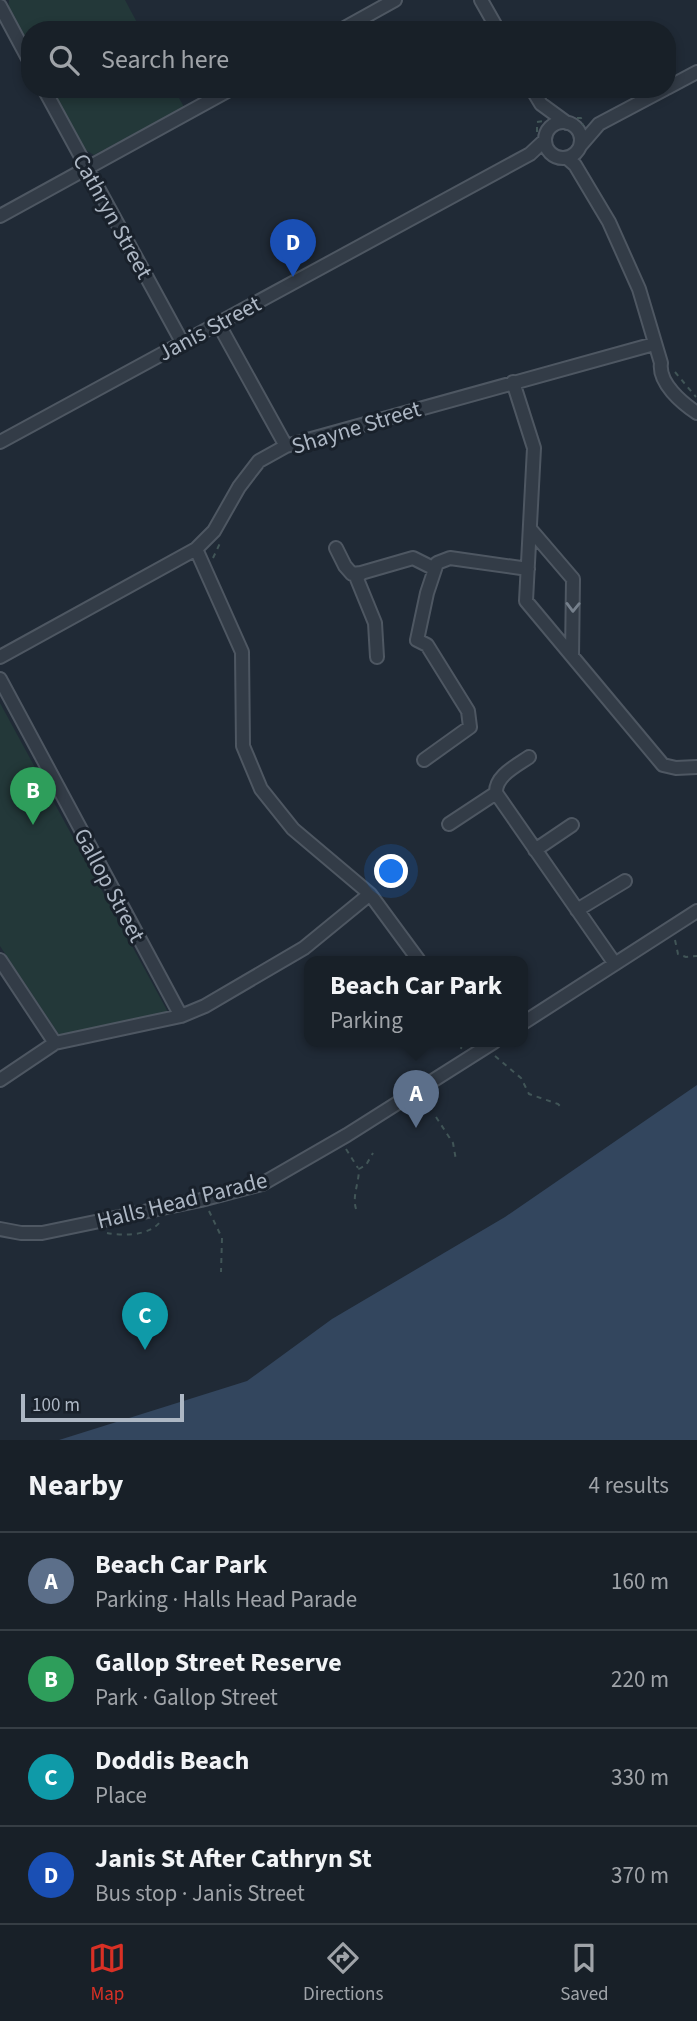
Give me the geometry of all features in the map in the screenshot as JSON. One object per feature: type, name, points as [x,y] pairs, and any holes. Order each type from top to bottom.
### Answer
[{"type":"street","points":[[357,21],[395,0]]},
{"type":"street","points":[[481,0],[493,21]]},
{"type":"street","points":[[0,6],[21,45]]},
{"type":"street","points":[[676,84],[697,72]]},
{"type":"street","name":"Cathryn Street","points":[[49,98],[182,342]]},
{"type":"street","points":[[0,216],[214,98]]},
{"type":"street","points":[[537,98],[541,104],[579,133],[575,155],[639,289],[654,344],[680,392],[697,401]]},
{"type":"street","points":[[541,104],[547,142],[555,156],[575,155],[599,124],[649,98]]},
{"type":"street","points":[[547,142],[555,125],[599,124]]},
{"type":"street","name":"Janis Street","points":[[0,442],[530,154],[547,142]]},
{"type":"street","points":[[218,323],[286,446]]},
{"type":"street","name":"Shayne Street","points":[[0,657],[197,550],[214,531],[239,487],[259,461],[286,446],[654,344]]},
{"type":"street","points":[[666,365],[660,368],[677,398],[697,413]]},
{"type":"street","points":[[513,382],[534,448],[526,601],[663,765],[676,768],[697,767]]},
{"type":"street","points":[[531,530],[573,579],[572,656]]},
{"type":"street","points":[[336,548],[345,566],[352,573],[361,573],[414,558],[435,569]]},
{"type":"street","points":[[197,550],[242,652],[243,746],[261,789],[293,828],[370,894],[416,956]]},
{"type":"street","points":[[424,760],[470,727],[468,710],[427,645],[417,640],[427,593],[438,563],[444,558],[528,569]]},
{"type":"street","points":[[361,573],[357,579],[375,623],[377,657]]},
{"type":"street","name":"Gallop Street","points":[[0,679],[181,1016]]},
{"type":"street","points":[[529,757],[501,778],[496,793],[615,964]]},
{"type":"street","points":[[449,824],[496,793]]},
{"type":"street","points":[[535,850],[572,825]]},
{"type":"street","points":[[577,910],[625,881]]},
{"type":"street","points":[[0,1080],[55,1043],[181,1016],[205,1006],[304,947],[370,894]]},
{"type":"street","points":[[528,1020],[697,911]]},
{"type":"street","points":[[0,960],[55,1043]]},
{"type":"street","name":"Halls Head Parade","points":[[0,1229],[42,1233],[201,1200],[262,1184],[347,1135],[484,1048]]},
{"type":"path","points":[[666,365],[697,401]]},
{"type":"path","points":[[205,566],[211,562],[222,539]]},
{"type":"path","points":[[674,936],[678,954],[686,957],[697,956]]},
{"type":"path","points":[[484,1048],[521,1078],[529,1094],[558,1104],[562,1108]]},
{"type":"path","points":[[436,1117],[453,1143],[456,1160]]},
{"type":"path","points":[[346,1148],[359,1169],[359,1181],[353,1201],[356,1209]]},
{"type":"path","points":[[359,1169],[366,1165],[373,1153]]},
{"type":"path","points":[[209,1210],[222,1238],[221,1272]]},
{"type":"green space","points":[[9,0],[125,0],[136,21],[21,21],[21,34],[8,10]]},
{"type":"green space","points":[[55,98],[179,98],[184,107],[94,155],[81,147]]},
{"type":"green space","points":[[0,703],[169,1014],[60,1036],[0,946]]},
{"type":"water","points":[[697,1085],[697,1440],[59,1440],[247,1381],[332,1319],[505,1217]]},
{"type":"place","name":"Janis St After Cathryn St","points":[[293,277]]},
{"type":"place","name":"Gallop Street Reserve","points":[[33,825]]},
{"type":"place","name":"Beach Car Park","points":[[416,1128]]},
{"type":"place","name":"Doddis Beach","points":[[145,1350]]}]
